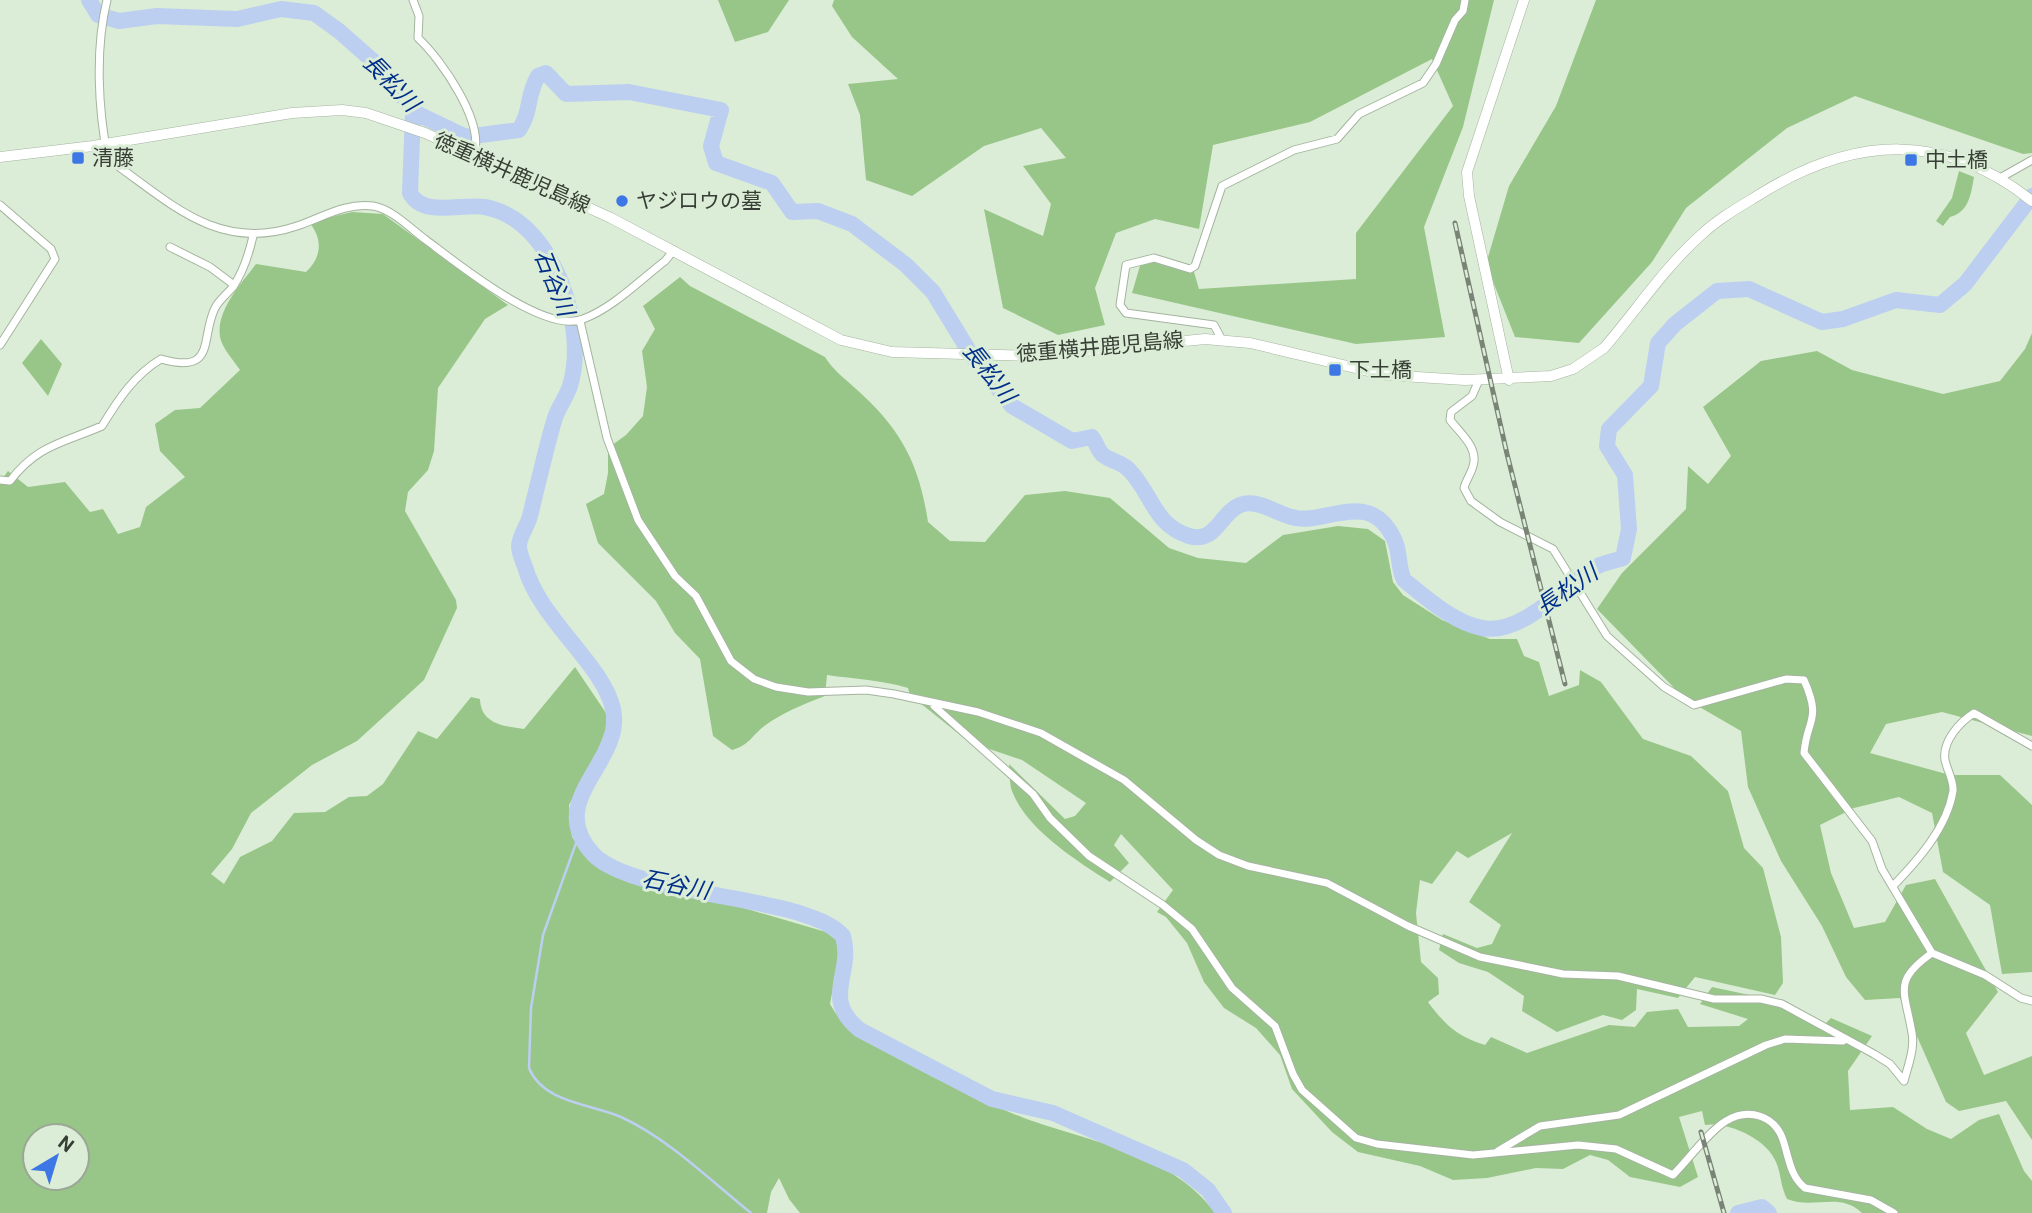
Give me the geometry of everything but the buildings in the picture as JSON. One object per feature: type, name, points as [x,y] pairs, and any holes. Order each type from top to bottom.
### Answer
[{"type":"main road","points":[[1509,380],[1469,196],[1467,172],[1524,0]]},
{"type":"main road","name":"徳重横井鹿児島線","points":[[0,157],[105,144],[320,110],[366,113],[425,133],[674,250],[841,340],[892,352],[958,356],[1086,352],[1175,341],[1222,340],[1250,343],[1385,375],[1479,380],[1551,376],[1590,360],[1604,348],[1700,235],[1777,184],[1826,160],[1863,151],[1910,149],[1961,160],[2000,178],[2032,201]]},
{"type":"street","points":[[107,0],[102,23],[107,159],[200,222],[229,233],[253,236],[271,234],[341,209],[376,206],[497,292],[528,309],[567,322],[580,321],[594,314],[665,261],[674,250]]},
{"type":"street","points":[[413,0],[419,16],[418,38],[431,50],[457,90],[476,133],[477,143],[473,156]]},
{"type":"street","points":[[1222,340],[1218,327],[1214,325],[1126,313],[1120,305],[1126,265],[1154,258],[1190,269],[1195,266],[1222,186],[1294,150],[1336,139],[1359,114],[1423,83],[1436,64],[1455,20],[1463,11],[1465,0]]},
{"type":"street","points":[[2000,178],[2032,160]]},
{"type":"street","points":[[0,205],[51,249],[55,259],[0,345]]},
{"type":"street","points":[[0,480],[10,481],[26,460],[65,438],[102,426],[120,396],[149,366],[161,359],[178,363],[191,362],[207,347],[215,308],[234,285],[249,254],[253,236]]},
{"type":"street","points":[[170,247],[210,267],[234,285]]},
{"type":"street","points":[[580,321],[607,438],[638,520],[675,576],[696,596],[731,662],[754,679],[776,687],[808,692],[866,690],[894,694],[934,705],[978,712],[1041,733],[1124,780],[1196,840],[1219,855],[1248,866],[1327,883],[1408,926],[1480,957],[1563,974],[1618,976],[1714,999],[1760,999],[1782,1004],[1890,1064],[1904,1081],[1913,1035],[1903,1000],[1903,984],[1912,967],[1932,953]]},
{"type":"street","points":[[1479,380],[1472,396],[1451,412],[1450,420],[1471,446],[1474,456],[1475,463],[1465,482],[1467,496],[1500,522],[1553,549],[1607,636],[1664,687],[1695,705],[1786,679],[1804,680],[1812,698],[1814,716],[1804,753],[1872,841],[1882,869],[1932,953],[1985,975],[2021,998],[2032,1001]]},
{"type":"street","points":[[934,705],[1033,794],[1050,818],[1089,856],[1163,905],[1192,929],[1232,988],[1275,1026],[1302,1090],[1356,1138],[1377,1144],[1473,1155],[1578,1145],[1616,1149],[1673,1175],[1726,1121],[1753,1115],[1766,1116],[1774,1123],[1797,1181],[1805,1188],[1871,1200],[1894,1213]]},
{"type":"street","points":[[1893,886],[1930,843],[1946,814],[1953,788],[1944,757],[1958,723],[1974,713],[2032,746]]},
{"type":"street","points":[[1496,1153],[1540,1126],[1619,1115],[1766,1045],[1786,1040],[1847,1041]]},
{"type":"green space","points":[[718,0],[789,0],[768,32],[735,42]]},
{"type":"green space","points":[[834,0],[1494,0],[1463,127],[1424,227],[1445,337],[1356,344],[1132,293],[1142,259],[1192,265],[1199,289],[1356,279],[1356,233],[1453,106],[1432,59],[1310,122],[1213,145],[1199,229],[1155,219],[1116,233],[1095,288],[1105,325],[1058,335],[1003,308],[984,209],[1043,236],[1051,204],[1023,166],[1066,158],[1041,128],[984,146],[912,196],[866,180],[860,115],[848,84],[898,79],[852,37],[832,6]]},
{"type":"green space","points":[[1596,0],[2032,0],[2032,153],[2023,154],[1855,96],[1787,128],[1686,208],[1652,262],[1579,343],[1515,337],[1486,264],[1509,186],[1556,106]]},
{"type":"green space","points":[[1959,171],[1974,177],[1970,196],[1965,207],[1950,217],[1943,226],[1936,221],[1952,198]]},
{"type":"green space","points":[[352,212],[383,214],[508,305],[485,319],[438,388],[434,451],[428,470],[408,492],[405,511],[456,600],[457,608],[424,680],[357,741],[312,765],[251,813],[232,849],[211,874],[224,884],[240,857],[272,841],[294,813],[325,812],[349,797],[367,796],[383,784],[418,731],[437,739],[471,697],[480,699],[484,714],[489,719],[508,727],[524,729],[575,667],[606,713],[606,729],[597,753],[569,805],[572,837],[599,869],[645,886],[713,899],[826,932],[836,940],[839,956],[830,1004],[844,1023],[860,1037],[992,1105],[1153,1163],[1176,1176],[1197,1193],[1215,1213],[800,1213],[789,1199],[779,1178],[771,1192],[767,1213],[0,1213],[0,482],[8,471],[28,487],[65,482],[90,512],[103,509],[118,534],[140,527],[146,507],[185,477],[160,451],[155,424],[175,410],[200,408],[240,370],[220,337],[226,307],[256,264],[306,272],[318,254],[314,228],[309,222]]},
{"type":"green space","points":[[680,277],[690,286],[825,357],[896,432],[913,464],[928,522],[950,541],[985,542],[1025,495],[1065,491],[1110,498],[1169,548],[1198,558],[1246,563],[1283,535],[1338,526],[1368,529],[1385,541],[1393,582],[1403,595],[1442,620],[1490,639],[1517,639],[1524,656],[1539,662],[1549,696],[1579,685],[1580,670],[1601,682],[1643,739],[1691,756],[1728,791],[1744,848],[1763,868],[1781,937],[1783,983],[1775,995],[1695,977],[1678,998],[1637,989],[1636,1010],[1622,1020],[1603,1015],[1557,1032],[1522,1011],[1524,996],[1488,972],[1459,963],[1439,950],[1443,934],[1477,948],[1492,944],[1501,925],[1469,902],[1512,833],[1468,858],[1457,851],[1432,884],[1420,880],[1416,913],[1421,962],[1438,978],[1439,994],[1428,1002],[1434,1010],[1446,1024],[1467,1038],[1485,1045],[1491,1037],[1527,1053],[1609,1025],[1635,1027],[1647,1012],[1678,1009],[1688,1027],[1739,1026],[1748,1019],[1700,1004],[1712,987],[1782,1002],[1825,1024],[1831,1018],[1872,1036],[1848,1071],[1850,1110],[1893,1107],[1927,1129],[1951,1139],[1979,1120],[1999,1114],[2024,1171],[2032,1181],[2032,1213],[1862,1213],[1844,1203],[1807,1203],[1787,1199],[1776,1162],[1764,1146],[1746,1133],[1735,1129],[1714,1124],[1705,1125],[1702,1111],[1679,1117],[1698,1177],[1680,1187],[1630,1177],[1608,1160],[1590,1155],[1563,1169],[1536,1168],[1487,1178],[1453,1180],[1420,1166],[1358,1152],[1332,1132],[1292,1089],[1280,1055],[1256,1028],[1224,1008],[1204,982],[1187,943],[1166,917],[1157,912],[1173,890],[1121,834],[1114,845],[1129,863],[1110,882],[1040,831],[1019,805],[1012,791],[1009,764],[1065,819],[1075,816],[1086,803],[1022,760],[969,742],[910,695],[908,688],[878,681],[827,675],[825,696],[777,717],[746,743],[732,750],[713,736],[700,659],[675,633],[656,601],[598,543],[586,504],[604,494],[608,473],[608,448],[626,435],[643,416],[647,387],[642,351],[655,329],[643,306]]},
{"type":"green space","points":[[2032,333],[2032,736],[1942,712],[1886,724],[1870,753],[1950,775],[2000,775],[2032,805],[2032,972],[2002,974],[1990,905],[1943,872],[1932,813],[1899,797],[1854,808],[1820,825],[1831,873],[1854,928],[1885,922],[1906,885],[1935,879],[1998,992],[1966,1033],[1984,1075],[2032,1056],[2032,1140],[2006,1101],[1959,1111],[1946,1102],[1900,998],[1865,1000],[1846,977],[1822,926],[1781,861],[1748,787],[1741,731],[1684,698],[1597,609],[1622,573],[1686,509],[1688,466],[1708,484],[1731,456],[1703,407],[1761,361],[1817,351],[1852,370],[1943,394],[2000,381],[2025,349]]},
{"type":"green space","points":[[41,339],[62,364],[48,396],[22,363]]},
{"type":"waterway","name":"長松川","points":[[89,0],[98,15],[119,21],[157,16],[237,19],[281,9],[314,13],[381,68],[411,108],[466,137],[519,130],[526,116],[534,84],[538,76],[546,73],[566,94],[629,92],[721,110],[711,146],[716,163],[772,183],[792,212],[818,211],[852,224],[906,265],[933,292],[972,356],[1012,406],[1072,441],[1092,437],[1103,455],[1130,471],[1161,517],[1177,531],[1189,536],[1206,536],[1233,509],[1247,503],[1307,519],[1346,512],[1371,514],[1382,522],[1395,540],[1404,580],[1451,615],[1482,628],[1497,628],[1528,617],[1585,574],[1604,563],[1623,558],[1629,529],[1625,475],[1607,446],[1609,429],[1651,386],[1658,343],[1675,324],[1717,291],[1749,289],[1822,322],[1843,319],[1896,300],[1940,305],[1965,284],[2032,196]]},
{"type":"waterway","name":"石谷川","points":[[413,112],[410,193],[416,201],[444,208],[485,207],[502,212],[517,221],[542,246],[559,278],[570,311],[574,330],[574,368],[568,390],[555,417],[530,516],[519,546],[533,586],[544,605],[597,675],[613,709],[614,728],[608,746],[581,798],[577,816],[580,834],[593,854],[609,866],[633,876],[782,908],[830,925],[843,936],[845,962],[840,996],[842,1007],[860,1030],[992,1099],[1053,1113],[1183,1170],[1208,1190],[1224,1213]]},
{"type":"waterway","points":[[580,832],[543,935],[531,1008],[529,1068],[545,1089],[569,1101],[621,1117],[656,1137],[751,1213]]},
{"type":"waterway","name":"石谷川","points":[[1738,1213],[1762,1207],[1769,1213]]},
{"type":"railway","points":[[1455,223],[1507,454],[1565,684]]},
{"type":"railway","points":[[1701,1132],[1724,1213]]},
{"type":"place","name":"清藤","points":[[78,158]]},
{"type":"place","name":"中土橋","points":[[1911,160]]},
{"type":"place","name":"ヤジロウの墓","points":[[622,201]]},
{"type":"place","name":"下土橋","points":[[1335,370]]}]
